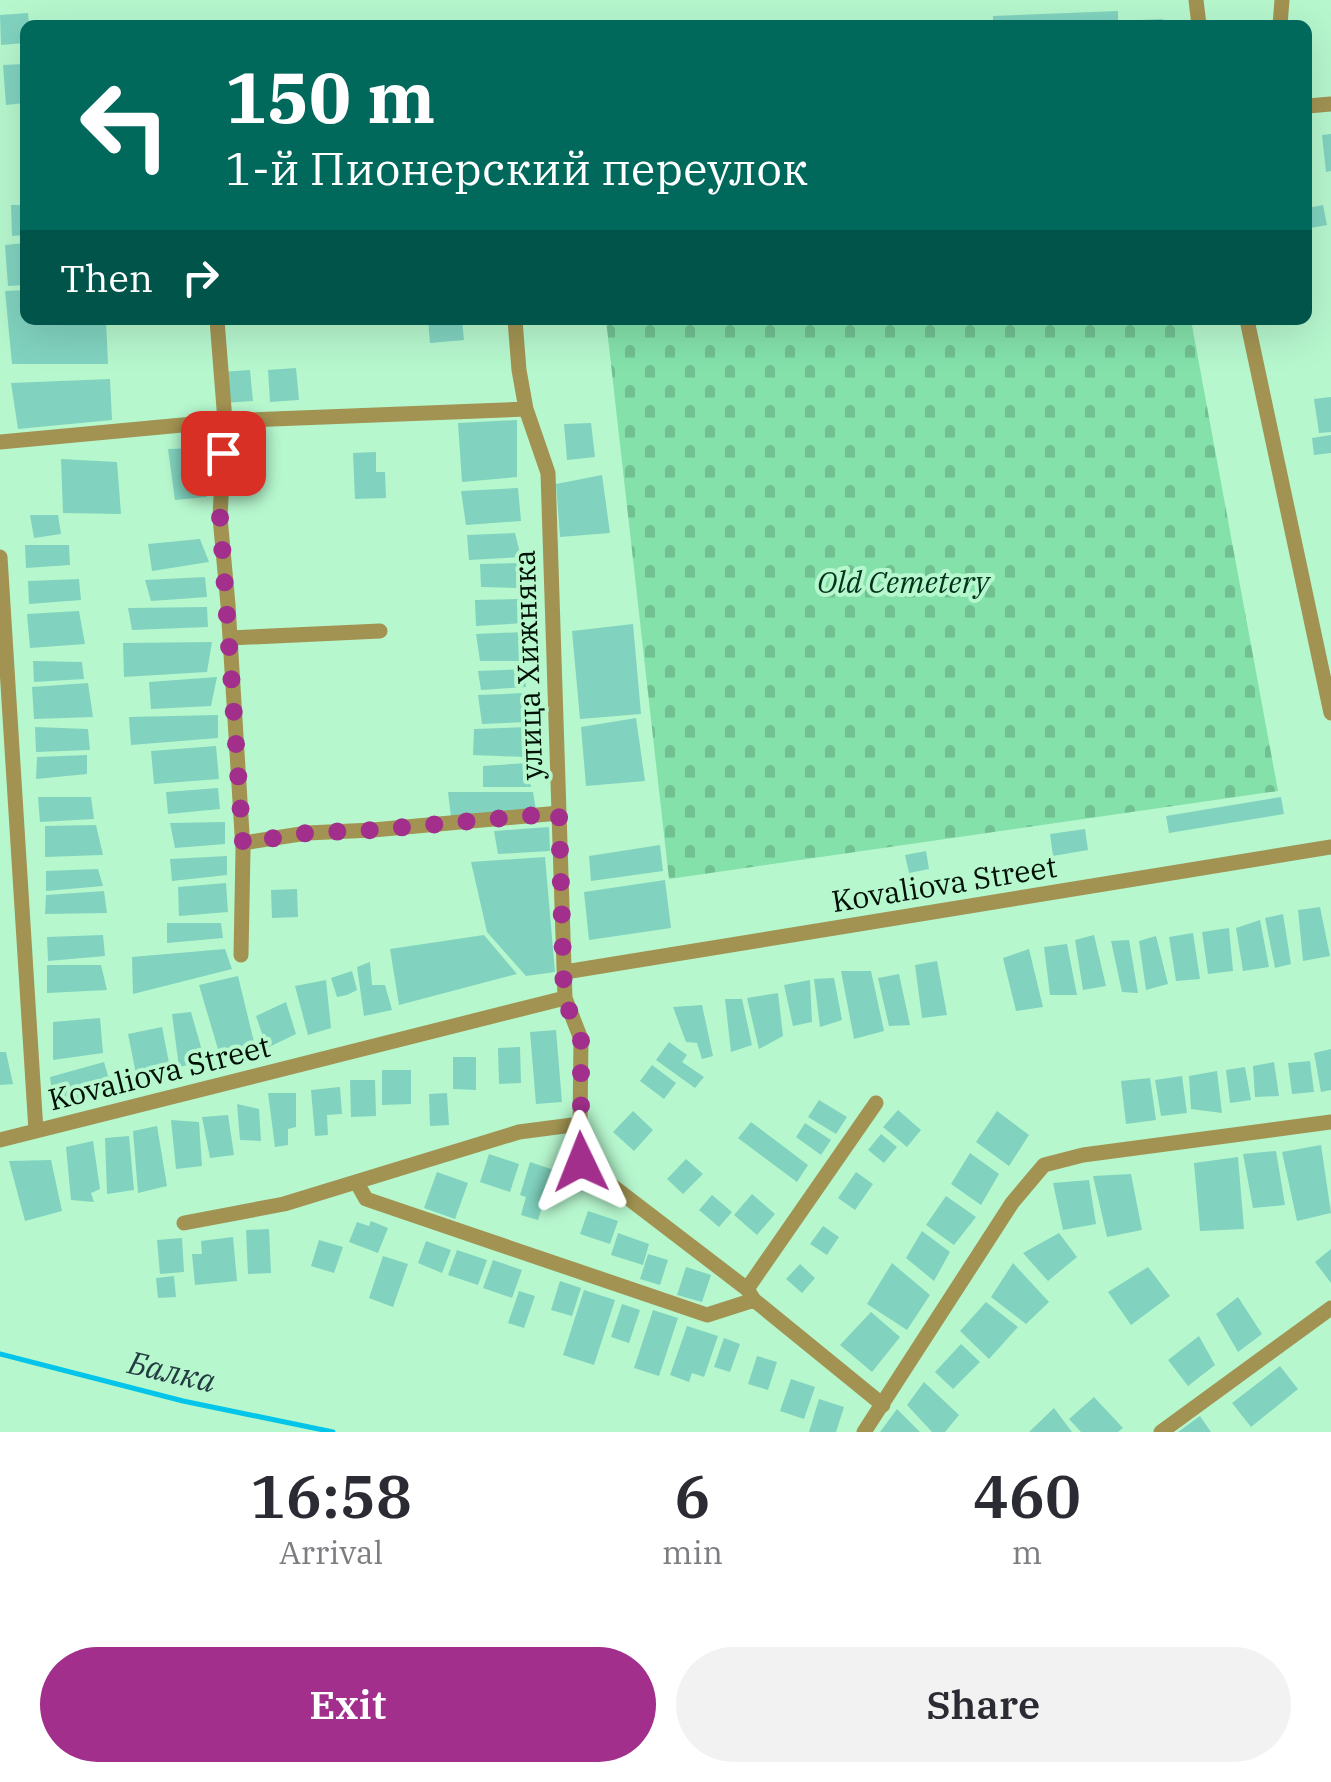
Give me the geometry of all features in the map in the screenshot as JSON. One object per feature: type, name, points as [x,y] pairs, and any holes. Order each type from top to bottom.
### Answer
[{"type":"street","points":[[217,325],[224,421],[220,517],[243,843],[242,954]]},
{"type":"street","name":"улица Хижняка","points":[[515,325],[526,408],[548,473],[564,998],[581,1039],[581,1162],[751,1294],[883,1405]]},
{"type":"street","points":[[1248,325],[1331,712]]},
{"type":"street","points":[[0,442],[224,421],[526,408]]},
{"type":"street","points":[[0,557],[36,1131]]},
{"type":"street","points":[[230,638],[380,631]]},
{"type":"street","points":[[243,843],[307,833],[559,813]]},
{"type":"street","name":"Kovaliova Street","points":[[565,972],[1331,847]]},
{"type":"street","name":"Kovaliova Street","points":[[0,1140],[564,998]]},
{"type":"street","points":[[357,1183],[366,1199],[707,1315],[751,1294],[876,1103]]},
{"type":"street","points":[[864,1432],[1012,1203],[1044,1165],[1083,1156],[1331,1122]]},
{"type":"street","points":[[184,1223],[284,1204],[519,1132],[580,1124]]},
{"type":"street","points":[[1161,1432],[1331,1308]]},
{"type":"green space","name":"Old Cemetery","points":[[607,325],[1192,325],[1278,791],[669,879]]},
{"type":"building","points":[[1118,11],[1118,20],[993,20],[993,16]]},
{"type":"building","points":[[28,13],[29,20],[20,20],[20,43],[1,45],[0,15]]},
{"type":"building","points":[[20,64],[20,104],[6,105],[3,65]]},
{"type":"building","points":[[1331,134],[1331,171],[1326,172],[1322,135]]},
{"type":"building","points":[[11,205],[20,205],[20,235],[12,236]]},
{"type":"building","points":[[1323,205],[1327,225],[1312,228],[1312,207]]},
{"type":"building","points":[[20,244],[20,285],[8,286],[5,245]]},
{"type":"building","points":[[20,290],[20,325],[106,325],[108,364],[12,364],[5,291]]},
{"type":"building","points":[[428,325],[462,325],[464,340],[430,343]]},
{"type":"building","points":[[296,368],[299,400],[270,402],[268,370]]},
{"type":"building","points":[[250,370],[253,401],[223,403],[221,372]]},
{"type":"building","points":[[110,379],[112,420],[18,429],[11,383]]},
{"type":"building","points":[[1331,397],[1331,432],[1319,433],[1314,399]]},
{"type":"building","points":[[517,420],[517,477],[462,482],[458,423]]},
{"type":"building","points":[[591,423],[595,457],[567,460],[564,424]]},
{"type":"building","points":[[1331,435],[1331,453],[1314,455],[1312,438]]},
{"type":"building","points":[[202,448],[207,497],[175,500],[168,449]]},
{"type":"building","points":[[376,452],[376,472],[385,472],[386,498],[355,499],[353,453]]},
{"type":"building","points":[[61,459],[117,462],[121,514],[63,513]]},
{"type":"building","points":[[602,475],[610,533],[560,537],[556,484]]},
{"type":"building","points":[[518,488],[521,521],[466,525],[461,491]]},
{"type":"building","points":[[30,515],[58,515],[61,534],[34,538]]},
{"type":"building","points":[[515,533],[521,557],[469,560],[467,535]]},
{"type":"building","points":[[200,539],[209,562],[152,571],[148,544]]},
{"type":"building","points":[[25,545],[69,545],[70,565],[26,568]]},
{"type":"building","points":[[518,563],[520,588],[481,587],[480,564]]},
{"type":"building","points":[[205,577],[207,597],[151,601],[145,580]]},
{"type":"building","points":[[79,579],[81,600],[29,604],[28,581]]},
{"type":"building","points":[[521,599],[525,623],[476,626],[475,600]]},
{"type":"building","points":[[207,607],[208,627],[132,630],[128,608]]},
{"type":"building","points":[[79,611],[85,644],[30,648],[27,614]]},
{"type":"building","points":[[633,624],[641,714],[580,719],[572,631]]},
{"type":"building","points":[[523,632],[528,661],[480,661],[476,634]]},
{"type":"building","points":[[212,642],[207,672],[124,677],[123,643]]},
{"type":"building","points":[[33,661],[82,662],[84,679],[34,682]]},
{"type":"building","points":[[525,669],[526,687],[481,690],[478,671]]},
{"type":"building","points":[[217,677],[211,706],[151,709],[149,682]]},
{"type":"building","points":[[88,683],[93,717],[34,719],[32,687]]},
{"type":"building","points":[[525,693],[528,722],[482,724],[478,695]]},
{"type":"building","points":[[218,715],[218,738],[131,745],[129,717]]},
{"type":"building","points":[[636,718],[645,781],[586,786],[581,727]]},
{"type":"building","points":[[35,727],[88,729],[90,750],[36,752]]},
{"type":"building","points":[[528,727],[526,757],[473,755],[474,729]]},
{"type":"building","points":[[216,746],[219,779],[154,784],[151,751]]},
{"type":"building","points":[[87,755],[87,774],[36,779],[37,757]]},
{"type":"building","points":[[527,763],[531,787],[483,787],[483,766]]},
{"type":"building","points":[[218,788],[220,809],[168,814],[166,792]]},
{"type":"building","points":[[448,792],[533,792],[536,810],[451,817]]},
{"type":"building","points":[[38,797],[91,797],[94,819],[40,822]]},
{"type":"building","points":[[1281,797],[1284,814],[1169,833],[1166,816]]},
{"type":"building","points":[[225,822],[225,844],[175,848],[170,823]]},
{"type":"building","points":[[96,825],[103,855],[45,857],[45,826]]},
{"type":"building","points":[[549,827],[550,851],[498,854],[494,831]]},
{"type":"building","points":[[1085,829],[1088,850],[1053,856],[1050,834]]},
{"type":"building","points":[[660,845],[663,871],[591,881],[589,856]]},
{"type":"building","points":[[926,851],[929,869],[909,873],[905,855]]},
{"type":"building","points":[[227,856],[227,875],[172,881],[170,859]]},
{"type":"building","points":[[545,857],[555,972],[526,976],[487,932],[471,862]]},
{"type":"building","points":[[98,869],[103,886],[46,891],[46,871]]},
{"type":"building","points":[[665,880],[671,928],[589,940],[584,892]]},
{"type":"building","points":[[226,883],[228,912],[179,916],[178,887]]},
{"type":"building","points":[[297,889],[298,917],[272,918],[271,890]]},
{"type":"building","points":[[104,891],[107,913],[45,914],[46,895]]},
{"type":"building","points":[[1320,907],[1330,956],[1303,961],[1298,910]]},
{"type":"building","points":[[1283,914],[1291,964],[1275,968],[1265,918]]},
{"type":"building","points":[[1260,920],[1269,967],[1243,971],[1236,928]]},
{"type":"building","points":[[167,923],[221,923],[223,938],[167,943]]},
{"type":"building","points":[[1229,928],[1233,971],[1208,974],[1202,932]]},
{"type":"building","points":[[1193,933],[1200,979],[1176,981],[1169,937]]},
{"type":"building","points":[[103,935],[105,956],[48,961],[47,937]]},
{"type":"building","points":[[484,935],[517,974],[399,1005],[390,949]]},
{"type":"building","points":[[1094,935],[1106,986],[1083,990],[1075,940]]},
{"type":"building","points":[[1156,936],[1168,984],[1146,990],[1139,941]]},
{"type":"building","points":[[1129,940],[1138,993],[1122,992],[1111,941]]},
{"type":"building","points":[[1067,944],[1077,995],[1050,995],[1044,947]]},
{"type":"building","points":[[225,949],[232,969],[133,994],[132,957]]},
{"type":"building","points":[[1029,949],[1043,1007],[1016,1011],[1003,958]]},
{"type":"building","points":[[937,961],[947,1015],[922,1018],[915,965]]},
{"type":"building","points":[[370,962],[372,985],[385,985],[392,1010],[364,1016],[357,967]]},
{"type":"building","points":[[47,965],[101,965],[107,990],[47,993]]},
{"type":"building","points":[[352,971],[357,990],[337,997],[331,978]]},
{"type":"building","points":[[841,971],[871,971],[884,1031],[854,1039]]},
{"type":"building","points":[[899,974],[910,1025],[889,1026],[878,978]]},
{"type":"building","points":[[238,976],[255,1046],[220,1056],[199,985]]},
{"type":"building","points":[[834,978],[842,1020],[820,1027],[814,979]]},
{"type":"building","points":[[326,980],[331,1028],[308,1035],[295,986]]},
{"type":"building","points":[[810,980],[812,1022],[793,1026],[784,985]]},
{"type":"building","points":[[778,993],[783,1036],[759,1049],[747,998]]},
{"type":"building","points":[[725,999],[742,999],[752,1045],[731,1052]]},
{"type":"building","points":[[286,1002],[296,1034],[267,1048],[256,1016]]},
{"type":"building","points":[[702,1005],[713,1056],[702,1059],[697,1043],[686,1042],[673,1007]]},
{"type":"building","points":[[191,1012],[205,1061],[179,1067],[172,1014]]},
{"type":"building","points":[[100,1018],[103,1053],[53,1060],[53,1022]]},
{"type":"building","points":[[162,1027],[170,1068],[137,1079],[128,1034]]},
{"type":"building","points":[[556,1030],[562,1102],[536,1104],[530,1032]]},
{"type":"building","points":[[669,1042],[687,1055],[682,1062],[704,1077],[695,1088],[656,1060]]},
{"type":"building","points":[[520,1047],[521,1083],[499,1084],[498,1048]]},
{"type":"building","points":[[1331,1049],[1331,1090],[1321,1092],[1314,1053]]},
{"type":"building","points":[[0,1052],[6,1052],[13,1084],[0,1085]]},
{"type":"building","points":[[453,1057],[476,1057],[476,1090],[453,1089]]},
{"type":"building","points":[[1310,1061],[1314,1092],[1292,1094],[1288,1063]]},
{"type":"building","points":[[104,1062],[112,1089],[54,1107],[50,1077]]},
{"type":"building","points":[[1274,1062],[1279,1096],[1255,1097],[1253,1066]]},
{"type":"building","points":[[652,1065],[676,1083],[664,1099],[640,1081]]},
{"type":"building","points":[[1245,1067],[1251,1100],[1230,1103],[1226,1070]]},
{"type":"building","points":[[382,1070],[411,1070],[411,1104],[382,1105]]},
{"type":"building","points":[[1217,1071],[1222,1113],[1191,1109],[1189,1076]]},
{"type":"building","points":[[1182,1076],[1187,1113],[1161,1116],[1155,1080]]},
{"type":"building","points":[[1150,1078],[1156,1120],[1126,1124],[1121,1081]]},
{"type":"building","points":[[350,1080],[375,1080],[376,1116],[351,1117]]},
{"type":"building","points":[[340,1087],[342,1114],[327,1115],[328,1135],[315,1136],[311,1090]]},
{"type":"building","points":[[268,1093],[296,1093],[296,1127],[288,1129],[288,1145],[275,1147]]},
{"type":"building","points":[[447,1093],[449,1125],[430,1126],[429,1094]]},
{"type":"building","points":[[819,1100],[847,1117],[836,1134],[808,1117]]},
{"type":"building","points":[[237,1104],[259,1109],[261,1141],[240,1140]]},
{"type":"building","points":[[898,1110],[921,1130],[907,1147],[883,1127]]},
{"type":"building","points":[[633,1111],[653,1130],[634,1151],[613,1132]]},
{"type":"building","points":[[997,1111],[1029,1135],[1009,1166],[976,1142]]},
{"type":"building","points":[[228,1115],[234,1155],[210,1158],[202,1117]]},
{"type":"building","points":[[171,1120],[199,1122],[202,1166],[176,1169]]},
{"type":"building","points":[[751,1122],[808,1165],[797,1182],[738,1138]]},
{"type":"building","points":[[805,1123],[831,1140],[821,1155],[796,1137]]},
{"type":"building","points":[[157,1126],[167,1186],[138,1193],[133,1131]]},
{"type":"building","points":[[881,1134],[897,1147],[884,1163],[868,1150]]},
{"type":"building","points":[[129,1136],[134,1190],[107,1194],[105,1138]]},
{"type":"building","points":[[93,1141],[100,1189],[91,1193],[94,1202],[71,1200],[66,1147]]},
{"type":"building","points":[[1321,1145],[1331,1213],[1297,1221],[1282,1152]]},
{"type":"building","points":[[1276,1151],[1285,1205],[1253,1208],[1243,1154]]},
{"type":"building","points":[[970,1153],[999,1174],[981,1205],[951,1184]]},
{"type":"building","points":[[489,1154],[519,1164],[510,1192],[480,1182]]},
{"type":"building","points":[[1238,1157],[1244,1229],[1200,1231],[1194,1163]]},
{"type":"building","points":[[686,1159],[703,1174],[683,1194],[667,1179]]},
{"type":"building","points":[[51,1160],[62,1211],[25,1221],[9,1161]]},
{"type":"building","points":[[530,1162],[554,1170],[538,1220],[521,1215],[526,1197],[520,1195]]},
{"type":"building","points":[[437,1172],[468,1183],[455,1219],[424,1208]]},
{"type":"building","points":[[856,1172],[873,1184],[855,1210],[838,1198]]},
{"type":"building","points":[[1131,1174],[1142,1230],[1107,1237],[1093,1176]]},
{"type":"building","points":[[1089,1180],[1096,1224],[1063,1230],[1053,1183]]},
{"type":"building","points":[[752,1194],[775,1214],[757,1235],[734,1215]]},
{"type":"building","points":[[712,1195],[732,1212],[719,1227],[699,1210]]},
{"type":"building","points":[[946,1196],[976,1217],[954,1245],[926,1225]]},
{"type":"building","points":[[588,1211],[618,1221],[610,1244],[580,1234]]},
{"type":"building","points":[[371,1221],[388,1228],[378,1253],[349,1242],[357,1222],[369,1226]]},
{"type":"building","points":[[823,1226],[839,1237],[827,1255],[810,1244]]},
{"type":"building","points":[[269,1229],[271,1273],[248,1274],[246,1230]]},
{"type":"building","points":[[922,1231],[950,1252],[934,1281],[906,1258]]},
{"type":"building","points":[[618,1233],[649,1244],[643,1265],[611,1255]]},
{"type":"building","points":[[1059,1233],[1077,1257],[1048,1281],[1023,1253]]},
{"type":"building","points":[[233,1237],[237,1281],[195,1285],[192,1254],[202,1254],[201,1241]]},
{"type":"building","points":[[182,1238],[184,1272],[160,1274],[157,1240]]},
{"type":"building","points":[[319,1240],[343,1247],[334,1273],[311,1266]]},
{"type":"building","points":[[426,1241],[451,1250],[442,1273],[418,1263]]},
{"type":"building","points":[[1331,1249],[1331,1283],[1315,1262]]},
{"type":"building","points":[[457,1250],[487,1260],[478,1285],[448,1275]]},
{"type":"building","points":[[648,1254],[668,1260],[660,1285],[640,1279]]},
{"type":"building","points":[[383,1256],[408,1264],[393,1307],[369,1298]]},
{"type":"building","points":[[493,1260],[522,1270],[512,1298],[483,1288]]},
{"type":"building","points":[[892,1263],[930,1295],[907,1330],[867,1304]]},
{"type":"building","points":[[1013,1263],[1049,1302],[1026,1324],[991,1297]]},
{"type":"building","points":[[800,1264],[815,1278],[802,1293],[786,1279]]},
{"type":"building","points":[[686,1267],[711,1275],[702,1302],[677,1295]]},
{"type":"building","points":[[1148,1267],[1170,1296],[1131,1325],[1108,1292]]},
{"type":"building","points":[[174,1276],[176,1297],[158,1298],[156,1278]]},
{"type":"building","points":[[560,1281],[581,1288],[572,1316],[551,1310]]},
{"type":"building","points":[[584,1290],[615,1300],[594,1365],[563,1355]]},
{"type":"building","points":[[519,1291],[535,1296],[524,1328],[508,1323]]},
{"type":"building","points":[[1238,1297],[1262,1334],[1238,1352],[1216,1314]]},
{"type":"building","points":[[986,1302],[1018,1327],[989,1359],[960,1331]]},
{"type":"building","points":[[622,1304],[640,1310],[629,1343],[611,1337]]},
{"type":"building","points":[[653,1310],[678,1318],[659,1376],[634,1368]]},
{"type":"building","points":[[871,1312],[900,1337],[872,1372],[840,1345]]},
{"type":"building","points":[[687,1326],[718,1336],[704,1377],[692,1373],[689,1382],[670,1375]]},
{"type":"building","points":[[1199,1336],[1215,1365],[1188,1386],[1168,1360]]},
{"type":"building","points":[[724,1338],[740,1344],[730,1372],[714,1367]]},
{"type":"building","points":[[961,1344],[980,1362],[953,1389],[935,1372]]},
{"type":"building","points":[[757,1356],[777,1362],[768,1390],[748,1384]]},
{"type":"building","points":[[1280,1366],[1298,1389],[1251,1427],[1232,1403]]},
{"type":"building","points":[[791,1379],[815,1387],[804,1419],[780,1411]]},
{"type":"building","points":[[924,1382],[959,1415],[945,1432],[932,1432],[907,1405]]},
{"type":"building","points":[[1094,1397],[1123,1428],[1118,1432],[1081,1432],[1069,1419]]},
{"type":"building","points":[[819,1399],[844,1407],[836,1432],[809,1432]]},
{"type":"building","points":[[1054,1408],[1072,1432],[1029,1432]]},
{"type":"building","points":[[897,1409],[920,1432],[880,1432]]},
{"type":"building","points":[[1200,1416],[1211,1432],[1178,1432]]},
{"type":"waterway","name":"Балка","points":[[0,1354],[183,1401],[333,1432]]},
{"type":"route","points":[[223,453],[220,517],[243,843],[307,833],[559,813],[564,998],[581,1039],[581,1162]]}]
